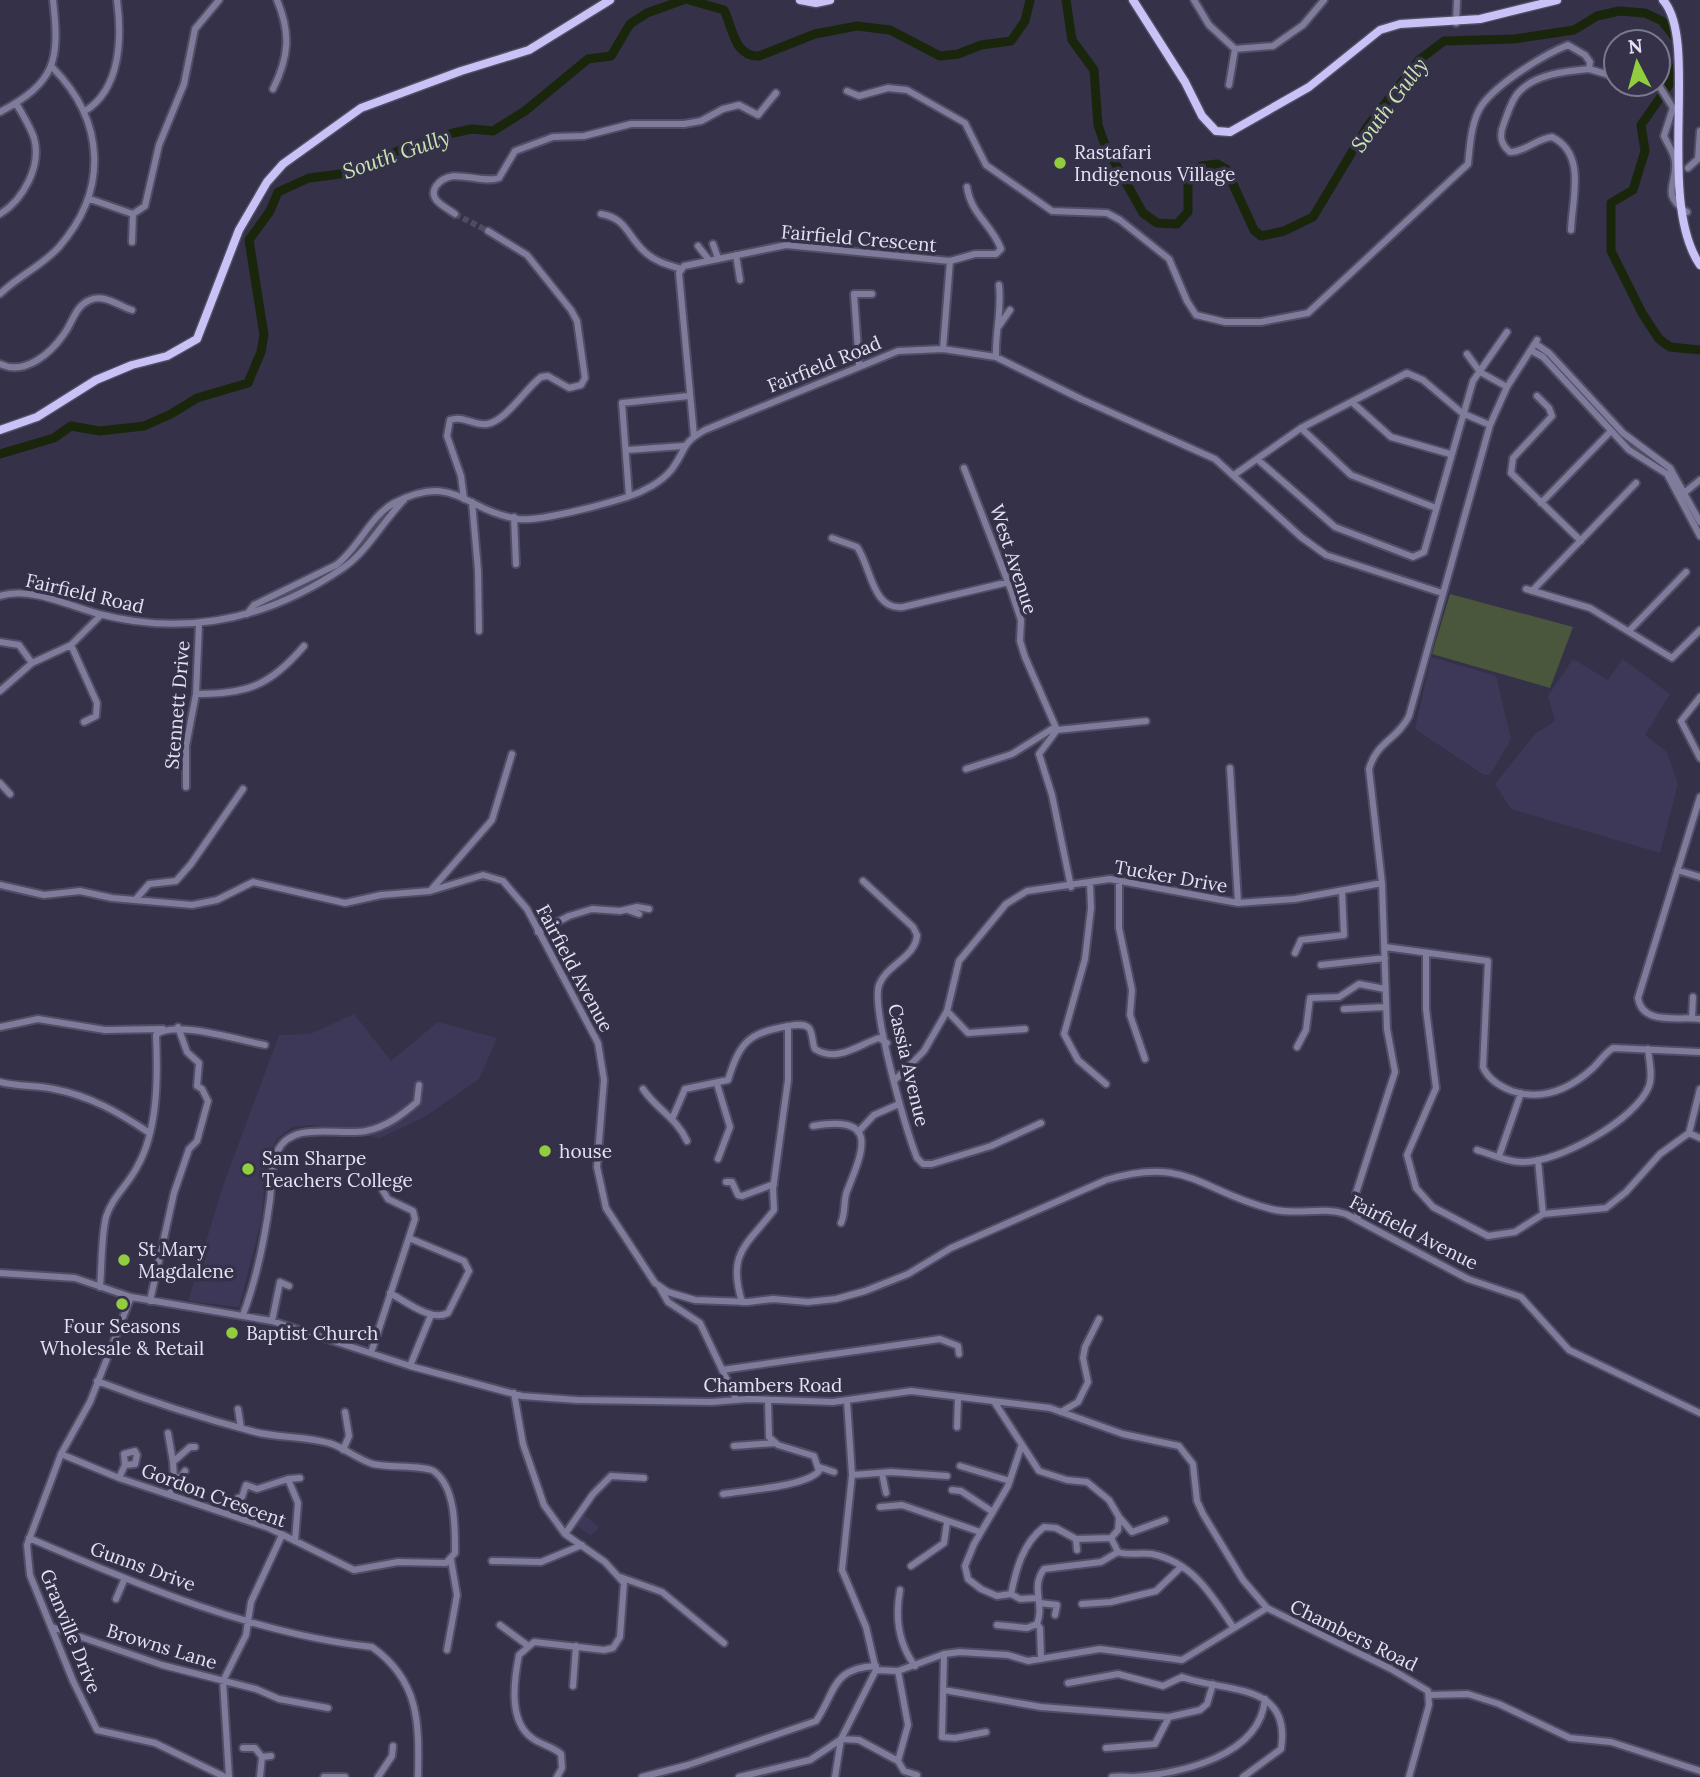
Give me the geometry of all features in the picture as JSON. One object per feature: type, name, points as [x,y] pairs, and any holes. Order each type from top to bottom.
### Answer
[{"type":"main road","points":[[0,430],[37,417],[96,380],[132,365],[175,353],[197,339],[239,230],[267,182],[283,164],[361,108],[461,71],[521,54],[610,0]]},
{"type":"main road","points":[[800,0],[816,3],[830,0]]},
{"type":"main road","points":[[1133,0],[1185,82],[1202,116],[1216,131],[1230,132],[1309,87],[1380,30],[1399,24],[1456,23],[1557,0]]},
{"type":"main road","points":[[1663,0],[1673,5],[1685,25]]},
{"type":"main road","points":[[1692,121],[1687,212],[1690,242],[1700,265]]},
{"type":"street","points":[[0,112],[38,88],[53,68],[57,39],[53,0]]},
{"type":"street","points":[[85,111],[104,93],[111,79],[118,40],[117,0]]},
{"type":"street","points":[[132,242],[133,214],[149,198],[159,145],[184,84],[195,29],[219,0]]},
{"type":"street","points":[[273,89],[288,50],[287,24],[277,0]]},
{"type":"street","points":[[1194,0],[1209,25],[1235,49],[1273,46],[1303,25],[1324,0]]},
{"type":"street","points":[[1456,23],[1457,0]]},
{"type":"street","points":[[847,91],[859,96],[888,88],[907,90],[965,123],[986,165],[1052,211],[1107,213],[1121,220],[1168,259],[1186,301],[1196,315],[1225,323],[1261,322],[1308,313],[1468,164],[1472,130],[1482,105],[1519,73],[1567,45],[1585,55],[1590,62],[1589,69]]},
{"type":"street","points":[[1229,85],[1235,49]]},
{"type":"street","points":[[0,294],[59,246],[90,198],[94,161],[85,111],[53,68]]},
{"type":"street","points":[[1571,230],[1576,170],[1571,153],[1552,137],[1542,138],[1518,152],[1510,152],[1503,146],[1501,130],[1513,102],[1525,87],[1564,70],[1589,69],[1602,73]]},
{"type":"street","points":[[454,214],[440,205],[434,196],[434,188],[443,179],[458,176],[492,181],[499,178],[510,156],[527,146],[561,135],[583,136],[631,124],[701,121],[723,109],[739,105],[758,116],[776,93]]},
{"type":"street","points":[[1669,98],[1673,108],[1664,136],[1674,158],[1672,197],[1675,205],[1687,212]]},
{"type":"street","points":[[0,215],[20,196],[30,180],[36,152],[34,137],[16,103]]},
{"type":"street","points":[[1688,168],[1698,159],[1700,131]]},
{"type":"street","points":[[950,261],[975,254],[996,254],[1001,249],[996,235],[968,203],[967,187]]},
{"type":"street","points":[[90,198],[133,214]]},
{"type":"street","points":[[601,214],[619,219],[636,242],[656,260],[681,269],[679,273],[688,396],[694,436]]},
{"type":"street","points":[[464,499],[461,476],[447,436],[450,420],[460,418],[489,424],[503,417],[541,377],[548,376],[569,388],[582,385],[586,378],[577,321],[571,310],[527,254],[488,231]]},
{"type":"street","points":[[713,244],[718,258]]},
{"type":"street","name":"Fairfield Crescent","points":[[681,269],[769,246],[796,245],[950,261],[943,349]]},
{"type":"street","points":[[698,246],[709,260]]},
{"type":"street","points":[[736,255],[740,280]]},
{"type":"street","points":[[998,327],[1001,309],[999,285]]},
{"type":"street","points":[[859,365],[854,294],[872,294]]},
{"type":"street","points":[[0,364],[17,367],[33,363],[47,354],[65,333],[76,311],[91,300],[107,299],[132,310]]},
{"type":"street","points":[[996,357],[995,334],[1010,310]]},
{"type":"street","points":[[1257,459],[1335,527],[1413,557],[1424,552],[1473,381],[1507,332]]},
{"type":"street","points":[[1358,1220],[1356,1193],[1395,1072],[1385,1007],[1382,883],[1369,769],[1375,751],[1402,730],[1409,716],[1490,425],[1507,387],[1535,345],[1543,357],[1621,436],[1629,450],[1648,456],[1667,474],[1700,522]]},
{"type":"street","name":"Fairfield Road","points":[[0,596],[18,592],[101,615],[158,625],[199,625],[247,614],[254,605],[336,565],[392,504],[425,489],[436,489],[514,517],[537,518],[629,496],[665,477],[674,466],[683,446],[694,436],[898,351],[943,349],[996,357],[1081,399],[1215,458],[1301,537],[1326,555],[1442,593]]},
{"type":"street","points":[[1467,354],[1480,372],[1507,387]]},
{"type":"street","points":[[1234,475],[1301,428],[1408,373],[1423,380],[1462,413],[1490,425]]},
{"type":"street","points":[[1577,389],[1611,432],[1621,436]]},
{"type":"street","points":[[629,496],[622,403],[688,396]]},
{"type":"street","points":[[1537,396],[1549,408],[1552,416],[1518,452],[1511,472],[1581,541]]},
{"type":"street","points":[[1353,403],[1391,437],[1450,454]]},
{"type":"street","points":[[1301,428],[1351,475],[1436,508]]},
{"type":"street","points":[[1541,503],[1611,432]]},
{"type":"street","points":[[627,450],[683,446]]},
{"type":"street","name":"West Avenue","points":[[964,468],[970,476],[1009,582],[1021,620],[1020,641],[1025,657],[1056,728]]},
{"type":"street","points":[[1682,494],[1700,480]]},
{"type":"street","points":[[1636,483],[1581,541],[1529,590],[1590,608],[1672,658],[1700,630]]},
{"type":"street","points":[[1682,494],[1700,536]]},
{"type":"street","points":[[472,502],[479,631]]},
{"type":"street","points":[[514,517],[516,564]]},
{"type":"street","points":[[832,538],[857,547],[881,599],[889,607],[903,607],[1009,582]]},
{"type":"street","points":[[1630,630],[1686,572]]},
{"type":"street","points":[[0,691],[32,663],[71,645],[101,615]]},
{"type":"street","name":"Stennett Drive","points":[[186,787],[186,746],[195,694],[199,625]]},
{"type":"street","points":[[0,642],[19,645],[32,663]]},
{"type":"street","points":[[71,645],[97,704],[96,716],[84,722]]},
{"type":"street","points":[[195,694],[227,694],[265,683],[287,666],[304,646]]},
{"type":"street","points":[[1699,754],[1681,721],[1700,697]]},
{"type":"street","points":[[966,769],[1012,754],[1056,728],[1146,721]]},
{"type":"street","points":[[1056,728],[1039,754],[1054,804],[1071,887]]},
{"type":"street","points":[[430,891],[492,820],[512,754]]},
{"type":"street","points":[[1230,768],[1238,903]]},
{"type":"street","points":[[0,783],[10,794]]},
{"type":"street","points":[[136,899],[149,884],[176,881],[191,864],[243,789]]},
{"type":"street","points":[[1693,996],[1696,1018],[1656,1018],[1642,1010],[1638,998],[1700,797]]},
{"type":"street","points":[[1677,870],[1700,877]]},
{"type":"street","name":"Fairfield Avenue","points":[[0,885],[44,895],[80,891],[136,899],[204,904],[253,882],[345,903],[381,895],[430,891],[470,877],[493,876],[503,881],[522,903],[598,1042],[604,1080],[597,1167],[606,1208],[660,1288],[695,1300],[827,1300],[872,1289],[908,1274],[951,1248],[1130,1173],[1173,1171],[1272,1210],[1301,1213],[1331,1210],[1358,1220],[1468,1279],[1521,1297],[1569,1350],[1700,1413]]},
{"type":"street","name":"Tucker Drive","points":[[895,1080],[924,1051],[947,1011],[959,961],[1006,904],[1019,894],[1034,889],[1071,887],[1105,880],[1238,903],[1268,902],[1382,883]]},
{"type":"street","name":"Cassia Avenue","points":[[863,881],[917,935],[913,947],[880,983],[880,1014],[887,1043],[888,1062],[916,1158],[928,1165],[991,1146],[1041,1123]]},
{"type":"street","points":[[1119,881],[1119,928],[1132,990],[1130,1016],[1145,1059]]},
{"type":"street","points":[[1090,884],[1091,908],[1085,959],[1064,1034],[1078,1060],[1106,1084]]},
{"type":"street","points":[[1295,953],[1301,940],[1344,935],[1342,891]]},
{"type":"street","points":[[628,910],[637,906],[649,909]]},
{"type":"street","points":[[538,932],[578,912],[592,909],[628,910],[639,914]]},
{"type":"street","points":[[1385,947],[1488,961],[1483,1067],[1498,1085],[1521,1093],[1543,1096],[1553,1093],[1575,1082],[1613,1048],[1700,1052]]},
{"type":"street","points":[[1426,953],[1425,989],[1436,1088],[1407,1155],[1416,1188],[1433,1207],[1488,1236],[1515,1232],[1543,1214],[1606,1208],[1626,1192],[1660,1154],[1689,1133],[1700,1089]]},
{"type":"street","points":[[1321,965],[1385,958]]},
{"type":"street","points":[[1297,1047],[1306,1030],[1310,998],[1336,997],[1359,984],[1385,989]]},
{"type":"street","points":[[1344,1009],[1385,1007]]},
{"type":"street","points":[[947,1011],[968,1033],[1026,1029]]},
{"type":"street","points":[[0,1027],[38,1019],[105,1030],[178,1027],[265,1045]]},
{"type":"street","points":[[672,1119],[685,1089],[729,1080],[736,1056],[753,1035],[788,1026],[806,1026],[811,1031],[815,1049],[827,1054],[851,1051],[879,1038],[887,1043]]},
{"type":"street","points":[[742,1302],[736,1279],[737,1254],[774,1210],[774,1184],[788,1080],[788,1026]]},
{"type":"street","points":[[150,1301],[174,1193],[189,1149],[197,1141],[208,1101],[202,1089],[197,1086],[199,1063],[187,1052],[178,1027]]},
{"type":"street","points":[[100,1287],[106,1217],[115,1197],[139,1165],[158,1086],[156,1035],[163,1029]]},
{"type":"street","points":[[1477,1150],[1522,1163],[1580,1145],[1636,1105],[1650,1086],[1648,1049]]},
{"type":"street","points":[[0,1082],[52,1088],[86,1097],[111,1108],[148,1132]]},
{"type":"street","points":[[718,1084],[730,1127],[718,1159]]},
{"type":"street","points":[[243,1315],[268,1215],[273,1165],[280,1146],[286,1139],[299,1133],[365,1131],[391,1122],[417,1102],[419,1085]]},
{"type":"street","points":[[643,1089],[654,1105],[682,1128],[687,1141]]},
{"type":"street","points":[[1499,1156],[1521,1093]]},
{"type":"street","points":[[858,1132],[874,1115],[899,1104]]},
{"type":"street","points":[[813,1126],[840,1122],[858,1132]]},
{"type":"street","points":[[841,1223],[846,1194],[862,1156],[858,1132]]},
{"type":"street","points":[[1689,1133],[1700,1139]]},
{"type":"street","points":[[1538,1160],[1543,1214]]},
{"type":"street","points":[[371,1353],[415,1219],[413,1211],[388,1199],[376,1179]]},
{"type":"street","points":[[726,1182],[732,1182],[738,1195],[742,1196],[774,1184]]},
{"type":"street","points":[[390,1293],[431,1315],[448,1314],[470,1271],[469,1266],[409,1238]]},
{"type":"street","name":"Chambers Road","points":[[0,1273],[50,1274],[131,1297],[272,1321],[410,1366],[514,1394],[577,1400],[847,1401],[895,1392],[1038,1406],[1123,1434],[1173,1444],[1185,1450],[1193,1464],[1197,1501],[1203,1514],[1243,1580],[1267,1608],[1421,1684],[1430,1695],[1409,1777]]},
{"type":"street","points":[[272,1321],[280,1282],[289,1286]]},
{"type":"street","points":[[660,1288],[668,1302],[685,1310],[700,1323],[736,1399]]},
{"type":"street","name":"Granville Drive","points":[[131,1297],[90,1402],[61,1454],[29,1538],[26,1558],[30,1575],[97,1730],[155,1742],[227,1777]]},
{"type":"street","points":[[410,1366],[431,1315]]},
{"type":"street","points":[[1061,1412],[1078,1402],[1088,1382],[1083,1358],[1093,1328],[1099,1319]]},
{"type":"street","points":[[722,1370],[940,1339],[953,1342],[958,1346],[959,1354]]},
{"type":"street","points":[[97,1381],[188,1414],[241,1428],[330,1443],[354,1458],[377,1465],[396,1469],[427,1467],[436,1472],[449,1496],[453,1513],[455,1553],[451,1560],[457,1595],[447,1650]]},
{"type":"street","points":[[514,1394],[532,1475],[544,1504],[565,1534],[620,1577],[663,1592],[724,1643]]},
{"type":"street","points":[[957,1427],[958,1397]]},
{"type":"street","points":[[768,1400],[767,1425],[769,1437],[775,1443]]},
{"type":"street","points":[[835,1777],[841,1739],[876,1668],[866,1627],[842,1570],[852,1475],[847,1401]]},
{"type":"street","points":[[995,1402],[1017,1434],[1021,1447],[1039,1471],[1067,1480],[1087,1482],[1109,1500],[1132,1532],[1165,1520]]},
{"type":"street","points":[[238,1409],[241,1428]]},
{"type":"street","points":[[343,1450],[349,1436],[345,1412]]},
{"type":"street","points":[[168,1433],[174,1478],[170,1493]]},
{"type":"street","points":[[734,1446],[775,1443],[814,1456],[819,1466],[834,1472]]},
{"type":"street","points":[[173,1462],[190,1447],[195,1447]]},
{"type":"street","points":[[1021,1447],[1010,1481],[967,1558],[968,1579],[992,1594],[1011,1594],[1020,1599],[1057,1605],[1055,1615]]},
{"type":"street","name":"Gordon Crescent","points":[[61,1454],[119,1478],[170,1493],[282,1535],[354,1570],[398,1562],[446,1563],[451,1560]]},
{"type":"street","points":[[119,1478],[125,1465]]},
{"type":"street","points":[[723,1494],[813,1478],[819,1466]]},
{"type":"street","points":[[960,1466],[1010,1481]]},
{"type":"street","points":[[174,1478],[181,1477],[185,1471]]},
{"type":"street","points":[[852,1475],[882,1473],[947,1476]]},
{"type":"street","points":[[882,1473],[886,1493]]},
{"type":"street","points":[[565,1534],[593,1494],[611,1476],[644,1478]]},
{"type":"street","points":[[238,1497],[243,1497],[246,1485],[257,1489],[300,1478]]},
{"type":"street","points":[[288,1479],[298,1503],[295,1541]]},
{"type":"street","points":[[952,1490],[961,1492],[993,1512]]},
{"type":"street","points":[[880,1507],[902,1505],[980,1532]]},
{"type":"street","points":[[1011,1594],[1016,1566],[1040,1531],[1051,1527],[1076,1539],[1111,1538],[1118,1530],[1119,1517]]},
{"type":"street","points":[[911,1566],[944,1543],[947,1522]]},
{"type":"street","points":[[227,1777],[223,1681],[246,1635],[251,1602],[282,1535]]},
{"type":"street","name":"Gunns Drive","points":[[29,1538],[125,1578],[248,1621],[372,1647],[386,1657],[412,1691],[418,1777]]},
{"type":"street","points":[[1111,1538],[1118,1552]]},
{"type":"street","points":[[1076,1539],[1077,1550]]},
{"type":"street","points":[[492,1561],[541,1562],[582,1545]]},
{"type":"street","points":[[1041,1659],[1040,1628],[1037,1624],[1037,1584],[1044,1570],[1101,1562],[1118,1552],[1151,1554],[1181,1567],[1208,1589],[1233,1627]]},
{"type":"street","points":[[1082,1604],[1111,1602],[1156,1591],[1181,1567]]},
{"type":"street","points":[[557,1777],[562,1768],[561,1754],[526,1733],[517,1715],[516,1672],[519,1655],[527,1645],[541,1642],[608,1650],[619,1642],[626,1592],[620,1577]]},
{"type":"street","points":[[117,1599],[125,1578]]},
{"type":"street","points":[[900,1590],[897,1608],[899,1632],[907,1655],[915,1666]]},
{"type":"street","points":[[642,1777],[688,1765],[816,1721],[834,1682],[853,1671],[876,1668],[898,1671],[944,1654],[1008,1655],[1028,1661],[1100,1649],[1182,1660],[1267,1608]]},
{"type":"street","points":[[997,1625],[1022,1628],[1037,1624]]},
{"type":"street","points":[[500,1625],[527,1645]]},
{"type":"street","name":"Browns Lane","points":[[52,1627],[69,1630],[129,1655],[279,1699],[328,1708]]},
{"type":"street","points":[[573,1686],[576,1646]]},
{"type":"street","points":[[944,1654],[942,1737],[955,1738],[986,1732]]},
{"type":"street","points":[[1182,1660],[1182,1677]]},
{"type":"street","points":[[898,1671],[908,1725],[898,1761]]},
{"type":"street","points":[[1068,1683],[1118,1674],[1163,1686],[1182,1677],[1248,1691],[1265,1699],[1284,1730],[1281,1749],[1243,1777]]},
{"type":"street","points":[[944,1690],[1041,1707],[1169,1717],[1200,1710],[1207,1704],[1213,1684]]},
{"type":"street","points":[[1430,1695],[1468,1695],[1499,1704],[1570,1738],[1611,1742],[1700,1771]]},
{"type":"street","points":[[1112,1777],[1162,1773],[1208,1760],[1238,1745],[1247,1739],[1264,1715],[1265,1699]]},
{"type":"street","points":[[1106,1748],[1155,1744],[1169,1717]]},
{"type":"street","points":[[739,1777],[810,1760],[841,1739],[859,1740],[898,1761],[904,1771],[917,1775]]},
{"type":"street","points":[[378,1777],[392,1756],[393,1746]]},
{"type":"street","points":[[243,1748],[255,1748],[262,1757],[260,1777]]},
{"type":"street","points":[[262,1757],[271,1756]]},
{"type":"street","points":[[324,1777],[345,1777]]},
{"type":"shaded area","points":[[1431,657],[1496,676],[1511,739],[1490,775],[1484,775],[1415,729]]},
{"type":"shaded area","points":[[1573,659],[1608,680],[1623,659],[1670,694],[1645,735],[1667,752],[1678,784],[1660,853],[1511,809],[1495,784],[1535,734],[1555,721],[1548,696]]},
{"type":"shaded area","name":"Sam Sharpe Teachers College","points":[[354,1014],[391,1061],[438,1022],[497,1038],[479,1079],[426,1116],[380,1138],[309,1125],[292,1127],[276,1140],[267,1160],[261,1222],[239,1307],[188,1301],[223,1186],[279,1035],[310,1034]]},
{"type":"shaded area","points":[[584,1515],[599,1527],[591,1536],[576,1525]]},
{"type":"green space","points":[[1450,594],[1573,627],[1550,688],[1432,654]]},
{"type":"waterway","name":"South Gully","points":[[0,454],[54,438],[71,426],[100,431],[144,426],[197,398],[248,383],[261,352],[264,335],[249,240],[270,211],[278,192],[309,178],[348,173],[400,150],[453,133],[472,129],[493,131],[525,111],[588,59],[611,56],[630,24],[647,13],[683,0]]},
{"type":"waterway","name":"South Gully","points":[[689,0],[724,10],[739,47],[744,52],[759,56],[815,34],[857,26],[890,30],[940,56],[958,54],[981,45],[1011,41],[1025,21],[1030,0]]},
{"type":"waterway","name":"South Gully","points":[[1066,0],[1072,40],[1094,70],[1098,125],[1105,145],[1143,213],[1157,223],[1177,224],[1188,212],[1188,179],[1201,166],[1217,164],[1226,169],[1254,230],[1261,236],[1284,231],[1313,217],[1367,127],[1419,60],[1444,41],[1514,39],[1574,30],[1597,16],[1619,11],[1645,13],[1662,21],[1677,40]]},
{"type":"waterway","name":"South Gully","points":[[1679,60],[1669,85],[1641,125],[1645,151],[1633,190],[1611,203],[1611,251],[1642,313],[1659,339],[1670,347],[1700,350]]},
{"type":"tunnel","points":[[455,214],[488,231]]},
{"type":"place","name":"Rastafari Indigenous Village","points":[[1060,163]]},
{"type":"place","name":"house","points":[[545,1151]]},
{"type":"place","name":"Sam Sharpe Teachers College","points":[[248,1169]]},
{"type":"place","name":"St Mary Magdalene","points":[[124,1260]]},
{"type":"place","name":"Four Seasons Wholesale & Retail","points":[[122,1304]]},
{"type":"place","name":"Baptist Church","points":[[232,1333]]}]
